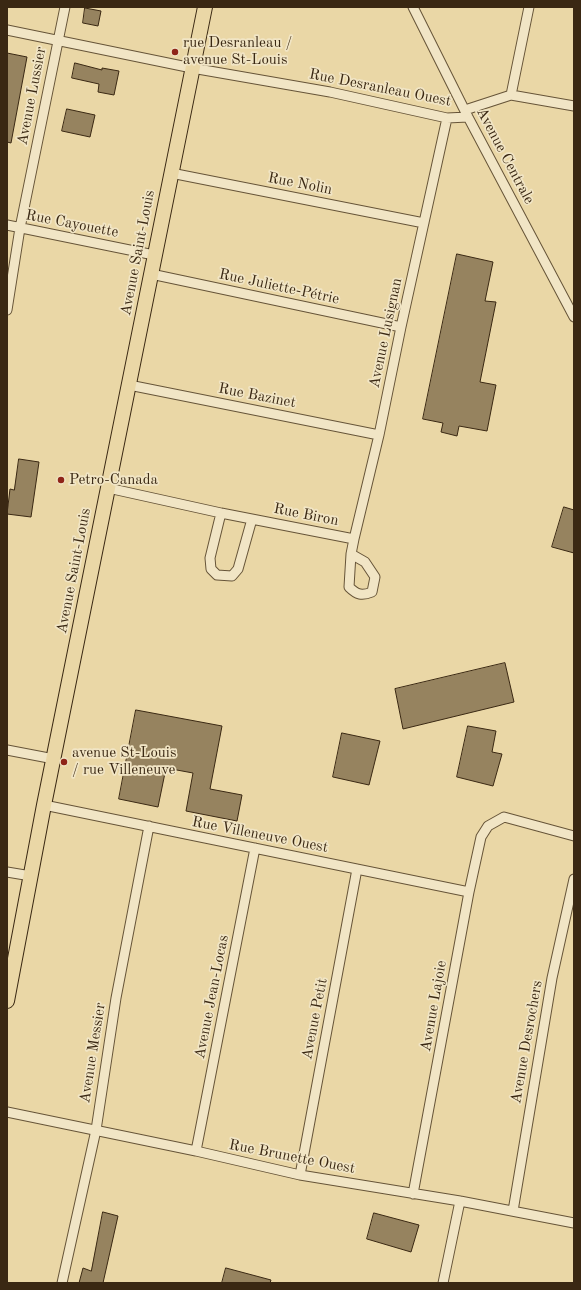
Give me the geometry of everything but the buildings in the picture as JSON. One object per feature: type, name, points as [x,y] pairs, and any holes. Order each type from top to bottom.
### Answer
[{"type":"main road","name":"Avenue Saint-Louis","points":[[7,998],[44,805],[205,7]]},
{"type":"street","name":"Avenue Lussier","points":[[7,310],[20,228],[65,7]]},
{"type":"street","name":"Avenue Centrale","points":[[413,7],[466,113],[574,317]]},
{"type":"street","points":[[529,7],[511,95],[574,106]]},
{"type":"street","name":"Rue Desranleau Ouest","points":[[7,30],[192,68],[330,92],[447,118],[466,113],[511,95]]},
{"type":"street","name":"Avenue Lusignan","points":[[351,554],[379,435],[447,118]]},
{"type":"street","name":"Rue Nolin","points":[[171,173],[424,223]]},
{"type":"street","name":"Rue Cayouette","points":[[7,225],[154,255]]},
{"type":"street","name":"Rue Juliette-Pétrie","points":[[151,274],[401,327]]},
{"type":"street","name":"Rue Bazinet","points":[[129,384],[379,435]]},
{"type":"street","name":"Rue Biron","points":[[108,488],[221,513],[354,539]]},
{"type":"street","name":"Rue Biron","points":[[221,513],[210,558],[211,569],[217,575],[232,576],[238,569],[252,519]]},
{"type":"street","points":[[7,750],[54,759]]},
{"type":"street","name":"Rue Villeneuve Ouest","points":[[44,805],[469,892]]},
{"type":"street","name":"Avenue Lajoie","points":[[413,1194],[469,892],[481,837],[488,826],[504,817],[574,836]]},
{"type":"street","name":"Avenue Messier","points":[[62,1283],[96,1130],[116,998],[149,826]]},
{"type":"street","name":"Avenue Jean-Locas","points":[[196,1152],[255,848]]},
{"type":"street","name":"Avenue Petit","points":[[300,1175],[357,869]]},
{"type":"street","points":[[7,872],[31,876]]},
{"type":"street","name":"Avenue Desrochers","points":[[513,1211],[552,978],[574,879]]},
{"type":"street","name":"Rue Brunette Ouest","points":[[7,1112],[300,1175],[460,1201],[574,1222]]},
{"type":"street","points":[[443,1283],[460,1201]]},
{"type":"place","name":"rue Desranleau / avenue St-Louis","points":[[175,52]]},
{"type":"place","name":"Petro-Canada","points":[[61,480]]},
{"type":"place","name":"avenue St-Louis / rue Villeneuve","points":[[64,762]]}]
